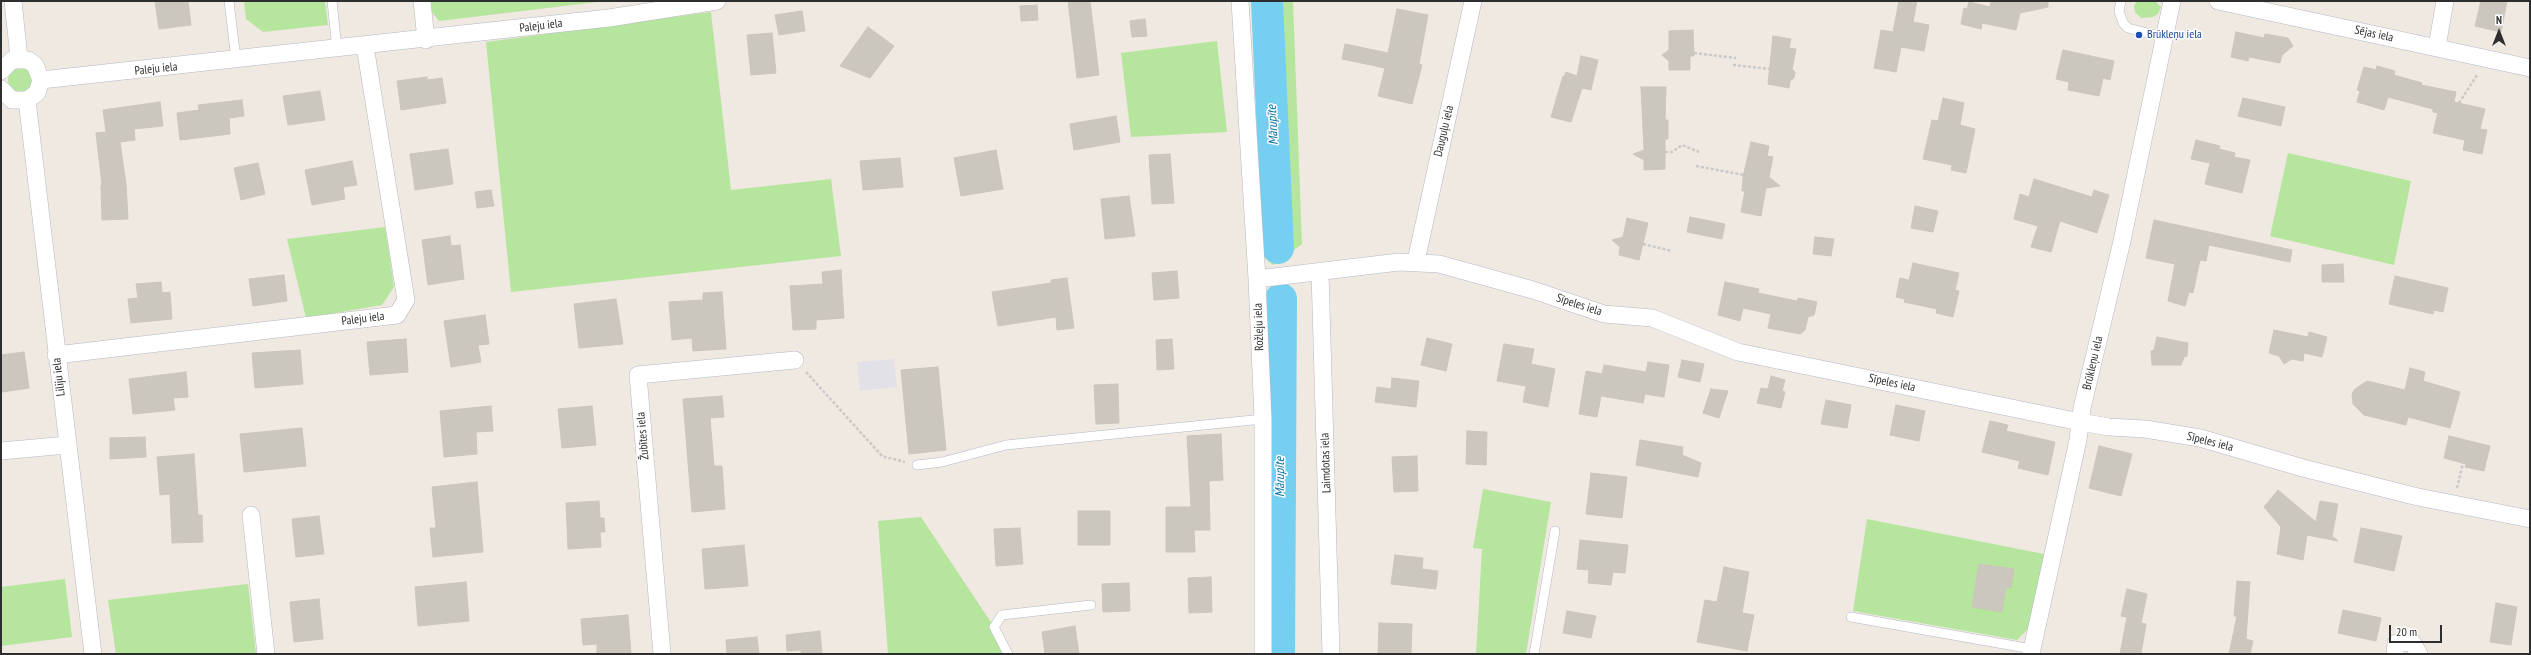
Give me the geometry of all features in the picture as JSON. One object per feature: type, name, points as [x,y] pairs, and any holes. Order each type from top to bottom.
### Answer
[{"type":"street","points":[[13,1],[19,58]]},
{"type":"street","points":[[422,1],[426,40]]},
{"type":"street","name":"Paleju iela","points":[[41,80],[426,40],[609,18],[717,1]]},
{"type":"street","name":"Rožleju iela","points":[[1240,1],[1257,279],[1263,419],[1263,654]]},
{"type":"street","name":"Dauguļu iela","points":[[1416,261],[1473,1]]},
{"type":"street","name":"Brūkleņu iela","points":[[2031,652],[2080,422],[2123,234],[2163,36],[2172,1]]},
{"type":"street","name":"Sējas iela","points":[[2218,1],[2530,68]]},
{"type":"street","points":[[2437,47],[2445,1]]},
{"type":"street","name":"Paleju iela","points":[[56,355],[397,315],[406,300],[366,46]]},
{"type":"street","points":[[1,71],[6,64],[19,58],[35,65],[41,80],[37,93],[27,100],[12,100],[1,90]]},
{"type":"street","name":"Liliju iela","points":[[27,100],[56,355],[93,654]]},
{"type":"street","name":"Sīpeles iela","points":[[1257,279],[1416,261],[1439,264],[1533,290],[1604,314],[1652,318],[1738,352],[2080,422],[2109,427],[2145,429],[2200,438],[2303,468],[2453,504],[2530,519]]},
{"type":"street","name":"Laimdotas iela","points":[[1320,272],[1332,654]]},
{"type":"street","name":"Žubītes iela","points":[[662,654],[638,376],[795,360]]},
{"type":"street","points":[[1,451],[67,445]]},
{"type":"street","points":[[251,515],[266,654]]},
{"type":"street","points":[[2395,654],[2396,643],[2412,642],[2419,654]]},
{"type":"lane","points":[[229,1],[236,60]]},
{"type":"lane","points":[[332,1],[337,49]]},
{"type":"lane","points":[[2121,1],[2119,11],[2123,23],[2128,28],[2163,36]]},
{"type":"lane","points":[[917,465],[942,462],[1006,445],[1263,419]]},
{"type":"lane","points":[[1534,654],[1555,531]]},
{"type":"lane","points":[[1008,654],[994,627],[1002,615],[1091,605]]},
{"type":"lane","points":[[1851,617],[2031,652]]},
{"type":"path","points":[[1694,53],[1736,58]]},
{"type":"path","points":[[2459,103],[2480,71],[2483,57]]},
{"type":"path","points":[[1733,65],[1770,69]]},
{"type":"path","points":[[1665,152],[1672,152],[1682,145],[1699,152]]},
{"type":"path","points":[[1696,166],[1744,175]]},
{"type":"path","points":[[1643,244],[1672,251]]},
{"type":"path","points":[[795,360],[882,456],[917,465]]},
{"type":"path","points":[[2453,504],[2463,463]]},
{"type":"shaded area","points":[[894,359],[897,387],[860,391],[857,362]]},
{"type":"green space","points":[[244,1],[325,1],[328,25],[263,32],[246,19]]},
{"type":"green space","points":[[431,1],[606,1],[439,21],[432,12]]},
{"type":"green space","points":[[1254,1],[1293,1],[1302,244],[1273,265],[1264,257]]},
{"type":"green space","points":[[2137,1],[2155,1],[2161,7],[2158,14],[2153,17],[2141,18],[2135,12],[2134,6]]},
{"type":"green space","points":[[711,12],[731,190],[831,179],[841,256],[511,292],[486,42]]},
{"type":"green space","points":[[1217,41],[1227,132],[1131,137],[1121,53]]},
{"type":"green space","points":[[20,68],[29,71],[32,80],[29,89],[20,92],[11,89],[8,80],[11,71]]},
{"type":"green space","points":[[2288,153],[2411,181],[2394,265],[2270,236]]},
{"type":"green space","points":[[385,227],[394,287],[382,305],[306,318],[287,239]]},
{"type":"green space","points":[[1483,489],[1551,502],[1526,654],[1476,654],[1482,549],[1473,548]]},
{"type":"green space","points":[[921,517],[1012,654],[888,654],[878,521]]},
{"type":"green space","points":[[1867,519],[2044,554],[2029,628],[2017,640],[1853,611]]},
{"type":"green space","points":[[65,579],[72,637],[1,646],[1,587]]},
{"type":"green space","points":[[248,584],[256,654],[116,654],[108,600]]},
{"type":"building","points":[[155,1],[188,1],[191,25],[159,29]]},
{"type":"building","points":[[1068,1],[1090,1],[1099,75],[1077,78]]},
{"type":"building","points":[[1899,1],[1917,1],[1913,22],[1929,25],[1924,51],[1901,47],[1896,72],[1874,68],[1881,30],[1893,32]]},
{"type":"building","points":[[1991,1],[2048,1],[2048,7],[2020,13],[2016,30],[1982,23],[1981,29],[1961,24],[1964,8],[1967,9],[1969,2],[1990,7]]},
{"type":"building","points":[[2481,1],[2507,1],[2501,32],[2475,26]]},
{"type":"building","points":[[1037,5],[1038,20],[1021,21],[1020,6]]},
{"type":"building","points":[[1397,9],[1428,15],[1419,64],[1422,65],[1412,104],[1378,96],[1385,68],[1342,59],[1345,44],[1388,53]]},
{"type":"building","points":[[802,11],[805,31],[779,35],[775,15]]},
{"type":"building","points":[[1145,19],[1147,36],[1132,37],[1130,21]]},
{"type":"building","points":[[868,27],[894,46],[870,78],[840,66]]},
{"type":"building","points":[[1693,30],[1694,56],[1690,56],[1690,70],[1669,70],[1669,61],[1662,55],[1669,50],[1669,31]]},
{"type":"building","points":[[2236,32],[2264,38],[2265,34],[2288,38],[2293,46],[2282,55],[2280,63],[2249,57],[2248,61],[2231,57]]},
{"type":"building","points":[[772,33],[776,73],[751,75],[747,35]]},
{"type":"building","points":[[1773,36],[1791,39],[1789,48],[1796,49],[1792,69],[1795,72],[1794,78],[1790,81],[1789,88],[1768,84]]},
{"type":"building","points":[[2063,50],[2114,61],[2110,80],[2103,78],[2099,96],[2068,90],[2069,82],[2056,79]]},
{"type":"building","points":[[1581,56],[1598,60],[1591,90],[1582,88],[1571,122],[1551,117],[1563,76],[1564,77],[1566,72],[1577,76]]},
{"type":"building","points":[[2377,66],[2395,71],[2394,75],[2422,83],[2421,85],[2456,92],[2454,102],[2485,109],[2480,129],[2487,130],[2482,154],[2463,150],[2465,140],[2433,133],[2438,113],[2433,112],[2433,109],[2388,97],[2384,110],[2357,102],[2360,91],[2357,90],[2364,67],[2376,70]]},
{"type":"building","points":[[427,77],[427,80],[442,78],[446,103],[401,110],[397,81]]},
{"type":"building","points":[[1641,87],[1666,87],[1665,120],[1668,120],[1668,139],[1665,139],[1665,169],[1644,170],[1644,160],[1633,154],[1644,150]]},
{"type":"building","points":[[320,91],[325,120],[288,125],[283,96]]},
{"type":"building","points":[[1943,98],[1964,103],[1960,125],[1975,129],[1966,173],[1951,170],[1952,165],[1923,159],[1932,120],[1938,121]]},
{"type":"building","points":[[2243,98],[2285,107],[2281,126],[2238,116]]},
{"type":"building","points":[[242,100],[244,116],[229,118],[230,134],[180,140],[177,113],[199,110],[198,105]]},
{"type":"building","points":[[160,102],[163,126],[134,129],[135,140],[120,142],[126,184],[128,219],[102,220],[102,185],[96,133],[106,132],[103,110]]},
{"type":"building","points":[[1116,116],[1120,142],[1074,150],[1070,124]]},
{"type":"building","points":[[2196,140],[2220,146],[2219,149],[2235,153],[2234,157],[2250,160],[2242,193],[2205,184],[2210,163],[2191,159]]},
{"type":"building","points":[[1751,142],[1769,146],[1767,156],[1773,157],[1769,177],[1780,186],[1766,188],[1761,216],[1741,212],[1745,191],[1742,191],[1743,177]]},
{"type":"building","points":[[448,149],[453,184],[415,190],[410,154]]},
{"type":"building","points":[[996,150],[1003,189],[961,196],[954,158]]},
{"type":"building","points":[[1170,154],[1174,203],[1152,204],[1149,155]]},
{"type":"building","points":[[900,158],[903,187],[863,190],[860,161]]},
{"type":"building","points":[[352,161],[357,185],[343,187],[345,199],[312,205],[305,170]]},
{"type":"building","points":[[258,163],[265,194],[241,200],[234,168]]},
{"type":"building","points":[[2034,179],[2092,197],[2094,190],[2109,195],[2097,233],[2060,221],[2051,252],[2031,247],[2038,226],[2014,219],[2020,194],[2029,197]]},
{"type":"building","points":[[491,190],[494,206],[477,208],[475,192]]},
{"type":"building","points":[[1129,196],[1135,236],[1105,239],[1101,199]]},
{"type":"building","points":[[1915,206],[1938,211],[1933,232],[1911,228]]},
{"type":"building","points":[[1690,217],[1725,224],[1722,239],[1687,232]]},
{"type":"building","points":[[1627,218],[1648,223],[1639,260],[1619,255],[1620,247],[1612,240],[1623,237]]},
{"type":"building","points":[[2154,220],[2292,250],[2290,262],[2209,245],[2206,261],[2200,260],[2193,293],[2189,292],[2185,306],[2168,301],[2175,264],[2146,258]]},
{"type":"building","points":[[450,236],[451,246],[460,245],[464,279],[428,285],[422,240]]},
{"type":"building","points":[[1815,237],[1834,239],[1831,256],[1813,254]]},
{"type":"building","points":[[1913,263],[1959,273],[1955,290],[1959,291],[1953,317],[1936,313],[1937,309],[1904,302],[1905,299],[1896,297],[1900,278],[1909,280]]},
{"type":"building","points":[[2343,264],[2344,282],[2322,282],[2322,265]]},
{"type":"building","points":[[841,270],[844,318],[816,320],[816,329],[793,330],[790,286],[823,284],[822,272]]},
{"type":"building","points":[[1177,271],[1179,298],[1154,300],[1152,273]]},
{"type":"building","points":[[284,275],[287,301],[253,306],[249,279]]},
{"type":"building","points":[[2395,276],[2448,288],[2443,312],[2434,310],[2433,314],[2389,304]]},
{"type":"building","points":[[1067,278],[1074,328],[1057,330],[1056,317],[998,326],[992,292],[1051,283],[1051,280]]},
{"type":"building","points":[[161,282],[162,293],[170,292],[172,319],[131,323],[128,299],[138,298],[136,284]]},
{"type":"building","points":[[1725,282],[1759,289],[1758,293],[1797,301],[1798,298],[1817,302],[1814,315],[1808,317],[1805,330],[1800,334],[1768,328],[1771,314],[1743,308],[1740,321],[1718,315]]},
{"type":"building","points":[[722,292],[726,349],[693,351],[692,338],[672,340],[669,302],[703,300],[703,293]]},
{"type":"building","points":[[616,299],[623,344],[579,348],[574,304]]},
{"type":"building","points":[[485,315],[489,344],[478,345],[481,362],[451,367],[444,321]]},
{"type":"building","points":[[2274,330],[2308,337],[2309,332],[2327,337],[2322,357],[2304,353],[2303,361],[2292,359],[2284,364],[2279,356],[2269,353]]},
{"type":"building","points":[[2157,337],[2188,343],[2187,356],[2184,357],[2181,365],[2152,365],[2151,351],[2154,350]]},
{"type":"building","points":[[1427,338],[1452,344],[1446,371],[1421,365]]},
{"type":"building","points":[[406,339],[408,372],[370,375],[367,342]]},
{"type":"building","points":[[1172,339],[1174,369],[1157,370],[1156,340]]},
{"type":"building","points":[[1504,344],[1534,349],[1531,364],[1555,369],[1548,407],[1523,402],[1526,386],[1497,381]]},
{"type":"building","points":[[300,350],[303,384],[255,388],[252,353]]},
{"type":"building","points":[[24,352],[29,388],[2,392],[1,355]]},
{"type":"building","points":[[1682,360],[1704,364],[1700,382],[1678,377]]},
{"type":"building","points":[[1648,362],[1669,365],[1664,397],[1645,394],[1643,403],[1601,396],[1597,417],[1579,414],[1586,371],[1602,374],[1604,365],[1646,372]]},
{"type":"building","points":[[938,367],[946,450],[909,454],[901,370]]},
{"type":"building","points":[[2410,368],[2425,372],[2423,381],[2460,392],[2450,428],[2408,417],[2406,425],[2364,415],[2353,404],[2352,394],[2355,389],[2367,381],[2405,390]]},
{"type":"building","points":[[186,372],[188,397],[173,398],[175,410],[133,414],[129,379]]},
{"type":"building","points":[[1771,376],[1785,380],[1782,391],[1785,392],[1781,408],[1757,403],[1761,388],[1768,389]]},
{"type":"building","points":[[1392,378],[1419,381],[1416,407],[1375,402],[1377,387],[1391,389]]},
{"type":"building","points":[[1118,384],[1119,423],[1096,424],[1094,385]]},
{"type":"building","points":[[1711,389],[1728,391],[1719,418],[1703,413]]},
{"type":"building","points":[[722,396],[724,417],[710,418],[714,466],[722,466],[725,509],[692,512],[683,399]]},
{"type":"building","points":[[1826,400],[1851,405],[1847,428],[1821,424]]},
{"type":"building","points":[[1896,405],[1925,411],[1919,441],[1890,435]]},
{"type":"building","points":[[491,406],[493,431],[476,432],[477,454],[444,457],[440,411]]},
{"type":"building","points":[[592,406],[596,445],[562,448],[558,409]]},
{"type":"building","points":[[1990,421],[2008,425],[2006,431],[2055,442],[2048,475],[2018,468],[2020,461],[1982,452]]},
{"type":"building","points":[[302,428],[306,466],[244,472],[240,434]]},
{"type":"building","points":[[1467,431],[1487,432],[1486,465],[1466,464]]},
{"type":"building","points":[[1221,434],[1223,480],[1209,481],[1210,530],[1194,530],[1195,552],[1166,552],[1166,507],[1191,507],[1187,436]]},
{"type":"building","points":[[2449,436],[2490,446],[2484,471],[2465,467],[2466,464],[2444,458]]},
{"type":"building","points":[[145,437],[146,457],[110,459],[110,438]]},
{"type":"building","points":[[1640,440],[1683,447],[1682,455],[1701,463],[1698,477],[1636,465]]},
{"type":"building","points":[[2099,446],[2132,454],[2121,496],[2089,488]]},
{"type":"building","points":[[194,454],[198,515],[202,515],[203,542],[172,543],[170,494],[160,495],[157,457]]},
{"type":"building","points":[[1417,456],[1418,491],[1394,492],[1392,457]]},
{"type":"building","points":[[1591,473],[1627,477],[1622,518],[1586,514]]},
{"type":"building","points":[[477,482],[483,552],[433,557],[430,528],[436,528],[432,487]]},
{"type":"building","points":[[2278,490],[2316,522],[2320,501],[2338,504],[2332,536],[2338,541],[2307,535],[2303,560],[2277,554],[2281,527],[2264,507]]},
{"type":"building","points":[[599,501],[600,518],[604,518],[605,532],[600,532],[601,547],[568,549],[566,503]]},
{"type":"building","points":[[1078,511],[1110,511],[1110,545],[1078,545]]},
{"type":"building","points":[[319,516],[324,554],[296,557],[292,519]]},
{"type":"building","points":[[1020,528],[1023,564],[996,566],[994,529]]},
{"type":"building","points":[[2361,528],[2402,536],[2394,571],[2354,562]]},
{"type":"building","points":[[1580,540],[1628,545],[1625,573],[1613,572],[1611,585],[1588,583],[1589,570],[1577,569]]},
{"type":"building","points":[[744,545],[748,586],[705,589],[702,549]]},
{"type":"building","points":[[1395,555],[1423,558],[1422,569],[1438,571],[1436,589],[1391,584]]},
{"type":"building","points":[[1979,564],[2014,569],[2011,588],[2006,587],[2002,612],[1972,607]]},
{"type":"building","points":[[1724,567],[1749,572],[1742,613],[1754,615],[1747,651],[1697,642],[1705,600],[1717,602]]},
{"type":"building","points":[[1211,577],[1212,612],[1189,613],[1188,578]]},
{"type":"building","points":[[2237,581],[2250,582],[2246,639],[2253,641],[2250,654],[2229,654],[2237,616],[2234,616]]},
{"type":"building","points":[[466,582],[469,621],[418,626],[415,587]]},
{"type":"building","points":[[1129,583],[1130,611],[1103,612],[1102,584]]},
{"type":"building","points":[[2127,589],[2147,594],[2141,623],[2146,624],[2141,654],[2120,654],[2127,617],[2121,616]]},
{"type":"building","points":[[319,599],[323,639],[294,642],[290,602]]},
{"type":"building","points":[[2496,603],[2517,607],[2511,645],[2490,642]]},
{"type":"building","points":[[2343,610],[2381,618],[2376,641],[2338,633]]},
{"type":"building","points":[[1567,611],[1596,616],[1591,638],[1563,633]]},
{"type":"building","points":[[628,615],[631,654],[597,654],[597,644],[583,645],[581,619]]},
{"type":"building","points":[[1379,623],[1412,624],[1411,654],[1378,654]]},
{"type":"building","points":[[1075,626],[1079,654],[1045,654],[1042,632]]},
{"type":"building","points":[[820,631],[822,654],[801,654],[801,650],[787,651],[786,635]]},
{"type":"building","points":[[757,637],[759,654],[727,654],[726,640]]},
{"type":"waterway","name":"Mārupīte","points":[[1267,1],[1278,248]]},
{"type":"waterway","name":"Mārupīte","points":[[1279,654],[1281,299]]},
{"type":"place","name":"Brūkleņu iela","points":[[2139,35]]}]
